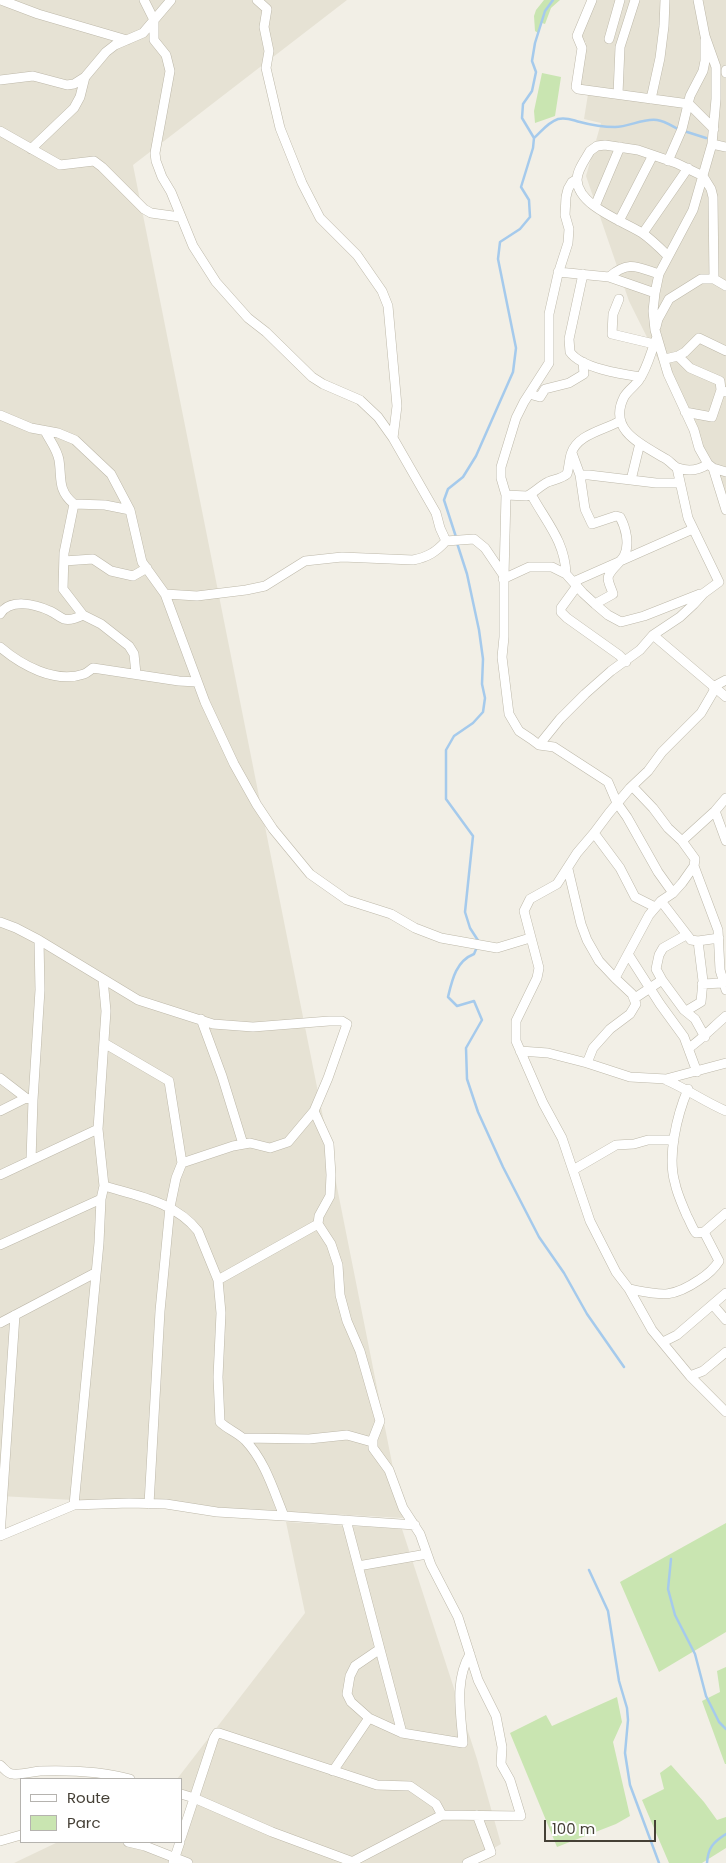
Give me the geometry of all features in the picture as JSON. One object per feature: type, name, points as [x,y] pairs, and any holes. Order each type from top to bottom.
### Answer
[{"type":"street","points":[[1,0],[23,4],[127,40]]},
{"type":"street","points":[[145,0],[154,20],[154,40],[166,56],[170,71],[156,143],[156,162],[201,260],[230,301],[312,378],[360,400],[378,417],[393,438],[436,513],[446,541]]},
{"type":"street","points":[[0,80],[33,76],[67,85],[74,84],[85,77],[106,52],[115,45],[143,33],[171,0]]},
{"type":"street","points":[[257,0],[267,8],[264,27],[269,51],[266,68],[274,106],[280,128],[302,183],[320,218],[357,255],[382,291],[388,306],[398,406],[393,438]]},
{"type":"street","points":[[592,0],[577,36],[582,48],[576,87],[578,89],[689,104],[714,129]]},
{"type":"street","points":[[609,39],[620,0]]},
{"type":"street","points":[[618,94],[620,47],[634,0]]},
{"type":"street","points":[[651,99],[661,50],[665,0]]},
{"type":"street","points":[[698,0],[705,36],[716,67],[717,78],[712,144],[693,210],[660,274],[653,312],[655,337],[665,359],[668,374],[694,430],[699,448],[710,466],[726,510]]},
{"type":"street","points":[[668,161],[682,129],[690,96],[703,71],[705,36]]},
{"type":"street","points":[[716,67],[726,72]]},
{"type":"street","points":[[30,148],[74,108],[80,97],[85,77]]},
{"type":"street","points":[[0,131],[60,165],[94,161],[144,209],[151,213],[180,217]]},
{"type":"street","points":[[712,144],[726,147]]},
{"type":"street","points":[[673,893],[658,872],[605,779],[554,747],[539,744],[519,731],[509,714],[502,657],[504,637],[503,577],[506,495],[501,478],[501,468],[516,418],[549,363],[549,314],[558,272],[568,243],[569,229],[566,215],[568,189],[577,178],[583,164],[593,149],[600,145],[638,150],[688,168],[703,176],[713,197],[714,279]]},
{"type":"street","points":[[595,206],[620,147]]},
{"type":"street","points":[[619,221],[653,155]]},
{"type":"street","points":[[643,233],[688,168]]},
{"type":"street","points":[[577,178],[580,191],[595,206],[643,233],[668,256]]},
{"type":"street","points":[[610,277],[620,268],[629,265],[660,274]]},
{"type":"street","points":[[558,272],[610,277],[655,293]]},
{"type":"street","points":[[583,274],[569,339],[570,352],[583,362],[612,373],[641,377]]},
{"type":"street","points":[[503,577],[528,567],[552,568],[566,574],[595,604],[622,622],[670,607],[704,593],[723,581],[693,529],[685,508],[677,468],[670,461],[628,434],[622,427],[620,420],[624,397],[641,377],[655,337],[658,318],[669,299],[701,279],[714,279],[726,286]]},
{"type":"street","points":[[619,299],[613,314],[612,334],[655,337]]},
{"type":"street","points":[[665,359],[678,356],[692,347],[699,338],[726,351]]},
{"type":"street","points":[[678,356],[690,368],[720,381],[724,391],[712,416],[685,412]]},
{"type":"street","points":[[529,394],[540,397],[545,389],[569,383],[584,374],[583,362]]},
{"type":"street","points":[[0,415],[30,428],[68,436],[75,440],[111,474],[130,510],[142,562],[165,594],[197,682],[222,738],[257,805],[273,829],[310,874],[347,900],[391,914],[416,928],[441,938],[497,948],[530,938]]},
{"type":"street","points":[[506,495],[527,496],[550,480],[562,478],[567,474],[572,453],[577,444],[620,420]]},
{"type":"street","points":[[45,432],[56,449],[63,491],[74,504],[105,505],[130,510]]},
{"type":"street","points":[[630,480],[640,443]]},
{"type":"street","points":[[572,453],[580,475],[585,509],[592,524],[616,516],[620,517],[624,524],[626,549],[624,556],[608,578],[613,594],[595,604]]},
{"type":"street","points":[[677,468],[696,470],[710,466],[726,472]]},
{"type":"street","points":[[580,475],[656,483],[680,482]]},
{"type":"street","points":[[531,494],[548,525],[559,539],[566,565],[566,574]]},
{"type":"street","points":[[74,504],[64,553],[63,589],[83,616],[102,624],[129,646],[134,654],[136,674]]},
{"type":"street","points":[[626,662],[619,654],[567,618],[561,612],[561,608],[575,584],[693,529]]},
{"type":"street","points":[[165,594],[197,596],[265,586],[304,561],[342,557],[413,560],[424,558],[436,552],[446,541],[469,538],[478,540],[485,548],[503,577]]},
{"type":"street","points":[[64,561],[93,559],[111,571],[133,576],[147,568]]},
{"type":"street","points":[[539,744],[585,694],[611,671],[626,662],[654,635],[680,617],[704,593]]},
{"type":"street","points":[[0,614],[9,605],[16,603],[49,610],[64,618],[70,619],[83,616]]},
{"type":"street","points":[[654,635],[726,697]]},
{"type":"street","points":[[0,647],[12,657],[38,670],[62,676],[81,675],[93,668],[197,682]]},
{"type":"street","points":[[726,680],[714,688],[700,713],[617,803],[577,853],[558,884],[526,904],[524,912],[539,968],[537,978],[516,1021],[515,1035],[543,1103],[562,1138],[590,1220],[616,1272],[629,1290],[652,1330],[690,1376],[726,1412]]},
{"type":"street","points":[[616,978],[658,904],[673,893],[694,866],[696,858],[632,786]]},
{"type":"street","points":[[682,840],[715,812],[726,798]]},
{"type":"street","points":[[715,812],[726,841]]},
{"type":"street","points":[[594,833],[620,868],[635,897],[658,904],[691,940],[698,941],[721,931]]},
{"type":"street","points":[[694,866],[721,931],[720,967],[724,986],[702,984]]},
{"type":"street","points":[[568,868],[581,924],[587,940],[599,961],[635,998],[636,1004],[630,1014],[593,1048],[587,1063]]},
{"type":"street","points":[[0,922],[39,940],[138,1000],[214,1024],[253,1027],[329,1021],[345,1022],[347,1028],[314,1111],[292,1139],[283,1145],[270,1148],[243,1144],[182,1162]]},
{"type":"street","points":[[686,935],[664,947],[660,952],[656,969],[686,1012],[695,1019],[705,1037]]},
{"type":"street","points":[[31,1160],[29,1099],[40,990],[39,940]]},
{"type":"street","points":[[686,1012],[700,1003],[702,984],[698,941]]},
{"type":"street","points":[[628,954],[684,1037],[697,1072]]},
{"type":"street","points":[[74,1505],[101,1200],[104,1186],[98,1129],[106,1011],[103,979]]},
{"type":"street","points":[[635,998],[662,980]]},
{"type":"street","points":[[689,1048],[705,1037],[726,1016]]},
{"type":"street","points":[[201,1019],[222,1076],[243,1144]]},
{"type":"street","points":[[104,1043],[169,1081],[182,1162],[176,1178],[170,1207],[160,1311],[149,1504]]},
{"type":"street","points":[[520,1051],[548,1053],[587,1063],[623,1076],[666,1080],[688,1089],[710,1104],[726,1111]]},
{"type":"street","points":[[666,1080],[726,1063]]},
{"type":"street","points":[[0,1078],[29,1099]]},
{"type":"street","points":[[688,1089],[682,1105],[674,1140],[674,1182],[694,1232],[699,1234],[704,1232],[726,1213]]},
{"type":"street","points":[[0,1111],[29,1099]]},
{"type":"street","points":[[182,1794],[272,1832],[352,1862],[442,1815],[521,1816],[510,1780],[501,1764],[502,1747],[496,1716],[478,1680],[458,1617],[437,1579],[424,1543],[415,1525],[403,1508],[390,1470],[373,1448],[372,1442],[380,1421],[360,1350],[340,1296],[338,1265],[331,1244],[318,1224],[319,1216],[330,1196],[331,1175],[328,1144],[314,1111]]},
{"type":"street","points":[[0,1175],[98,1129]]},
{"type":"street","points":[[573,1170],[616,1146],[648,1140],[674,1140]]},
{"type":"street","points":[[104,1186],[170,1207],[198,1231],[218,1280],[221,1313],[219,1418],[223,1425],[243,1438],[254,1450],[263,1464],[284,1516]]},
{"type":"street","points":[[0,1245],[101,1200]]},
{"type":"street","points":[[218,1280],[318,1224]]},
{"type":"street","points":[[629,1290],[668,1295],[679,1292],[711,1271],[722,1258],[704,1232]]},
{"type":"street","points":[[0,1323],[95,1274]]},
{"type":"street","points":[[663,1342],[678,1335],[726,1293]]},
{"type":"street","points":[[713,1305],[726,1320]]},
{"type":"street","points":[[15,1315],[0,1536],[74,1505],[129,1503],[186,1506],[217,1512],[415,1525]]},
{"type":"street","points":[[690,1376],[703,1371],[726,1352]]},
{"type":"street","points":[[243,1438],[309,1439],[347,1435],[372,1442]]},
{"type":"street","points":[[346,1520],[402,1733]]},
{"type":"street","points":[[358,1566],[428,1554]]},
{"type":"street","points":[[380,1649],[355,1666],[350,1676],[347,1694],[351,1702],[369,1718],[402,1733],[463,1743],[460,1681],[464,1664],[470,1654]]},
{"type":"street","points":[[333,1771],[369,1718]]},
{"type":"street","points":[[182,1835],[217,1733],[377,1785],[410,1786],[436,1804],[442,1815]]},
{"type":"street","points":[[0,1765],[13,1774],[74,1770],[112,1774],[126,1778]]},
{"type":"street","points":[[467,1863],[491,1852],[478,1815]]},
{"type":"street","points":[[0,1841],[20,1835]]},
{"type":"street","points":[[131,1843],[174,1860],[188,1863]]},
{"type":"street","points":[[174,1860],[180,1843]]},
{"type":"shaded area","points":[[0,0],[347,0],[133,165],[403,1518],[0,1496]]},
{"type":"shaded area","points":[[590,0],[726,0],[726,496],[629,301],[586,176],[601,123],[584,119],[589,88],[577,86],[586,42],[578,41]]},
{"type":"shaded area","points":[[286,1522],[402,1529],[477,1759],[501,1844],[468,1863],[14,1863],[56,1843],[143,1843],[171,1854],[175,1843],[182,1843],[182,1825],[192,1799],[182,1794],[182,1778],[178,1778],[305,1613]]},
{"type":"green space","points":[[544,0],[560,0],[551,8],[545,24],[542,23],[538,33],[535,31],[534,16]]},
{"type":"green space","points":[[542,73],[561,77],[555,116],[535,123],[534,111]]},
{"type":"green space","points":[[726,1523],[726,1632],[659,1672],[620,1582]]},
{"type":"green space","points":[[726,1667],[725,1764],[702,1701],[720,1692],[717,1671]]},
{"type":"green space","points":[[617,1697],[622,1722],[613,1742],[630,1816],[616,1824],[557,1847],[510,1733],[546,1715],[552,1726]]},
{"type":"green space","points":[[671,1765],[704,1802],[717,1820],[726,1817],[726,1848],[702,1863],[669,1863],[642,1800],[664,1789],[660,1773]]},
{"type":"waterway","points":[[456,537],[444,500],[448,489],[463,477],[476,456],[513,372],[516,348],[498,259],[500,242],[520,229],[530,217],[529,200],[521,187],[533,148],[534,138],[522,118],[523,104],[532,91],[536,72],[532,61],[535,43],[545,11],[553,0]]},
{"type":"waterway","points":[[534,138],[545,127],[561,118],[598,126],[615,127],[646,120],[657,120],[666,122],[678,129]]},
{"type":"waterway","points":[[684,131],[706,138]]},
{"type":"waterway","points":[[457,543],[467,574],[479,630],[483,659],[482,684],[485,698],[483,712],[473,723],[454,736],[446,750],[446,799],[473,836],[465,912],[470,928],[479,942]]},
{"type":"waterway","points":[[477,947],[474,954],[459,966],[453,978],[448,997],[457,1006],[474,1001],[482,1020],[466,1048],[467,1079],[478,1112],[503,1167],[539,1237],[564,1273],[587,1314],[624,1367]]},
{"type":"waterway","points":[[671,1559],[668,1589],[675,1615],[695,1654],[706,1696],[719,1722],[726,1729]]},
{"type":"waterway","points":[[589,1570],[608,1611],[619,1681],[627,1708],[628,1720],[625,1753],[630,1785],[659,1863]]},
{"type":"waterway","points":[[707,1863],[712,1846],[726,1834]]}]
